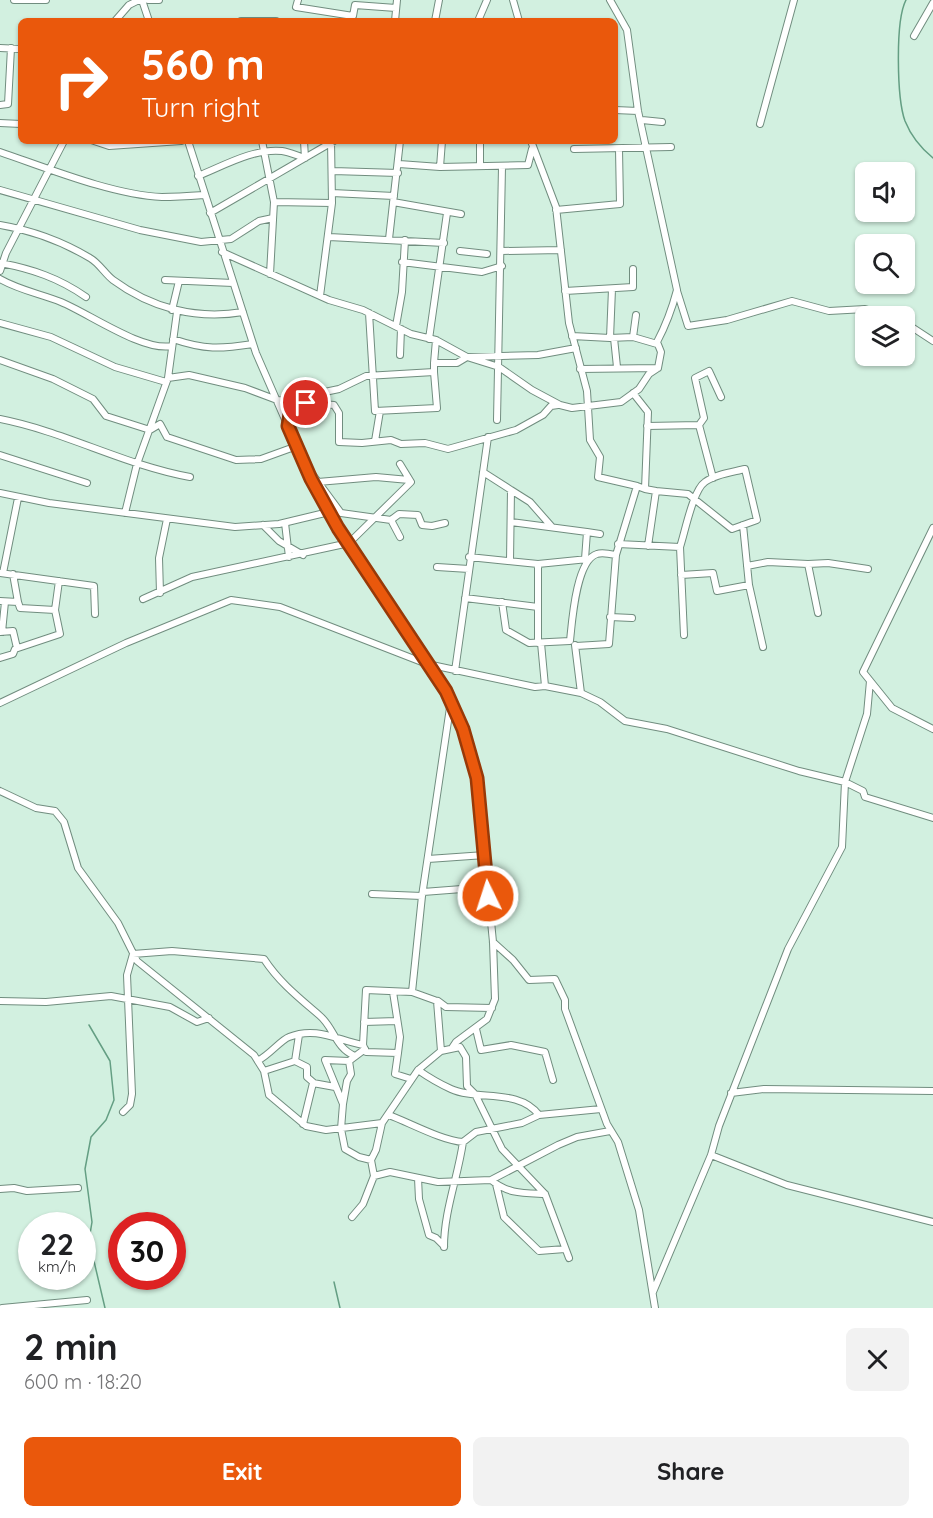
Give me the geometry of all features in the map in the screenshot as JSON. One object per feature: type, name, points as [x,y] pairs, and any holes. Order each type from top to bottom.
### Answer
[{"type":"street","points":[[19,0],[45,0]]},
{"type":"street","points":[[118,18],[129,5],[140,0],[148,18]]},
{"type":"street","points":[[148,0],[159,0]]},
{"type":"street","points":[[298,0],[296,7],[353,16],[355,5],[396,8]]},
{"type":"street","points":[[395,18],[397,0]]},
{"type":"street","points":[[436,18],[439,0]]},
{"type":"street","points":[[479,18],[487,0]]},
{"type":"street","points":[[513,0],[518,18]]},
{"type":"street","points":[[610,0],[627,30],[638,111],[642,120],[677,290],[688,326],[727,320],[792,301],[829,311],[855,310]]},
{"type":"street","points":[[760,124],[794,0]]},
{"type":"street","points":[[914,36],[933,3]]},
{"type":"street","points":[[0,48],[18,49]]},
{"type":"street","points":[[0,105],[8,104],[10,48]]},
{"type":"street","points":[[618,110],[638,111]]},
{"type":"street","points":[[642,120],[662,122]]},
{"type":"street","points":[[0,123],[18,124]]},
{"type":"street","points":[[0,271],[1,263],[62,144]]},
{"type":"street","points":[[103,144],[129,146],[150,144]]},
{"type":"street","points":[[189,144],[253,344],[300,454],[329,512],[451,701],[463,729],[477,778],[493,942],[495,999],[487,1019],[456,1042],[452,1048]]},
{"type":"street","points":[[262,144],[274,202],[270,274]]},
{"type":"street","points":[[304,144],[305,158]]},
{"type":"street","points":[[210,213],[329,144]]},
{"type":"street","points":[[320,296],[332,203],[332,144]]},
{"type":"street","points":[[389,239],[400,144]]},
{"type":"street","points":[[440,167],[442,144]]},
{"type":"street","points":[[480,144],[480,166]]},
{"type":"street","points":[[531,144],[551,188],[556,210],[572,336],[587,405],[591,440],[601,464],[598,477],[645,489],[688,494],[695,500],[732,529],[757,520],[745,469],[713,478],[699,487],[695,500],[680,547],[684,635]]},
{"type":"street","points":[[574,149],[671,147]]},
{"type":"street","points":[[399,164],[440,167],[528,165],[532,149]]},
{"type":"street","points":[[556,210],[620,204],[619,149]]},
{"type":"street","points":[[198,176],[244,157],[264,153],[281,151],[305,158]]},
{"type":"street","points":[[0,152],[94,183],[161,197],[204,195]]},
{"type":"street","points":[[497,420],[502,266],[502,167]]},
{"type":"street","points":[[333,171],[398,173]]},
{"type":"street","points":[[0,190],[34,197],[183,240],[201,242],[231,239],[259,221],[273,218]]},
{"type":"street","points":[[332,193],[394,199],[447,213],[460,214]]},
{"type":"street","points":[[274,202],[332,203]]},
{"type":"street","points":[[369,314],[375,411],[437,408],[433,339],[447,213]]},
{"type":"street","points":[[0,225],[20,228],[92,259],[120,285],[150,303],[174,311],[224,315],[243,312]]},
{"type":"street","points":[[329,237],[444,243]]},
{"type":"street","points":[[400,355],[398,328],[405,240]]},
{"type":"street","points":[[502,251],[561,250]]},
{"type":"street","points":[[460,251],[487,254]]},
{"type":"street","points":[[222,252],[320,296],[369,314],[398,328],[433,339],[467,357],[499,367],[558,405]]},
{"type":"street","points":[[402,262],[482,272],[502,266]]},
{"type":"street","points":[[1,263],[32,269],[57,279],[86,297]]},
{"type":"street","points":[[565,291],[633,287],[633,269]]},
{"type":"street","points":[[0,279],[60,302],[118,332],[154,344],[172,342],[216,350],[253,344]]},
{"type":"street","points":[[165,279],[233,283]]},
{"type":"street","points":[[125,513],[137,464],[167,380],[179,281]]},
{"type":"street","points":[[612,289],[612,338],[617,367]]},
{"type":"street","points":[[0,323],[51,337],[115,367],[167,380],[189,375],[245,388],[277,400],[334,405],[339,413],[339,442],[425,443],[448,449],[516,430],[543,415],[550,406],[572,408],[621,402],[658,368],[661,352],[657,344],[664,322],[670,317],[677,290]]},
{"type":"street","points":[[633,337],[636,315]]},
{"type":"street","points":[[915,329],[933,341]]},
{"type":"street","points":[[572,336],[633,337],[657,344]]},
{"type":"street","points":[[434,363],[457,363],[467,357],[557,353],[576,348]]},
{"type":"street","points":[[0,360],[52,379],[93,399],[106,416],[150,430],[160,424],[167,437],[236,460],[261,459],[297,446]]},
{"type":"street","points":[[580,369],[658,368]]},
{"type":"street","points":[[699,425],[704,418],[695,378],[709,371],[721,397]]},
{"type":"street","points":[[288,426],[290,414],[301,397],[339,389],[366,376],[434,372]]},
{"type":"street","points":[[633,393],[648,412],[645,489]]},
{"type":"street","points":[[375,441],[380,411]]},
{"type":"street","points":[[0,419],[60,434],[92,449],[137,464],[190,477]]},
{"type":"street","points":[[647,426],[699,425]]},
{"type":"street","points":[[699,425],[713,478]]},
{"type":"street","points":[[455,671],[488,436]]},
{"type":"street","points":[[300,454],[341,513],[391,520],[399,514],[418,515],[422,525],[432,526],[445,523]]},
{"type":"street","points":[[0,455],[87,483]]},
{"type":"street","points":[[400,464],[410,480]]},
{"type":"street","points":[[483,472],[530,502],[552,527]]},
{"type":"street","points":[[318,482],[376,477],[410,480]]},
{"type":"street","points":[[144,599],[192,578],[349,543],[377,518],[411,482],[410,480]]},
{"type":"street","points":[[502,602],[506,630],[529,643],[570,641],[576,646],[609,644],[616,555],[637,486]]},
{"type":"street","points":[[510,561],[511,490]]},
{"type":"street","points":[[648,546],[656,491]]},
{"type":"street","points":[[0,493],[18,498],[235,527],[285,523],[329,512]]},
{"type":"street","points":[[18,498],[1,573],[94,586],[95,614]]},
{"type":"street","points":[[160,593],[159,558],[167,519]]},
{"type":"street","points":[[391,520],[400,537]]},
{"type":"street","points":[[511,522],[600,534]]},
{"type":"street","points":[[285,523],[289,557]]},
{"type":"street","points":[[262,525],[303,555]]},
{"type":"street","points":[[743,525],[749,585],[763,647]]},
{"type":"street","points":[[933,528],[863,672],[892,708],[933,729]]},
{"type":"street","points":[[570,641],[579,582],[587,559],[587,532]]},
{"type":"street","points":[[618,544],[680,547]]},
{"type":"street","points":[[470,557],[538,564],[587,559],[597,554],[616,555]]},
{"type":"street","points":[[747,566],[768,562],[828,563],[868,569]]},
{"type":"street","points":[[538,564],[538,607],[544,686]]},
{"type":"street","points":[[808,564],[818,613]]},
{"type":"street","points":[[437,567],[468,569]]},
{"type":"street","points":[[681,575],[713,573],[717,591],[749,585]]},
{"type":"street","points":[[13,574],[20,608],[55,610]]},
{"type":"street","points":[[0,658],[13,654],[17,648],[60,634],[55,610],[59,581]]},
{"type":"street","points":[[465,598],[538,607]]},
{"type":"street","points":[[0,703],[126,643],[231,600],[280,607],[428,664],[535,687],[544,686],[581,693],[600,702],[626,721],[667,729],[799,771],[845,782],[862,791],[865,797],[902,811],[933,818]]},
{"type":"street","points":[[17,648],[13,631],[1,632],[2,602],[18,602]]},
{"type":"street","points":[[610,617],[632,618]]},
{"type":"street","points":[[576,646],[581,693]]},
{"type":"street","points":[[653,1292],[711,1155],[731,1093],[788,949],[842,847],[845,782],[867,714],[870,681]]},
{"type":"street","points":[[412,992],[423,894],[451,701]]},
{"type":"street","points":[[0,791],[36,808],[55,811],[64,822],[78,868],[117,923],[137,961],[259,1060],[269,1095],[303,1124],[318,1130],[382,1124]]},
{"type":"street","points":[[428,859],[484,855]]},
{"type":"street","points":[[372,894],[423,894],[488,887]]},
{"type":"street","points":[[493,942],[513,960],[529,980],[555,979],[610,1131],[618,1142],[639,1210],[655,1308]]},
{"type":"street","points":[[133,954],[172,951],[264,958],[278,980],[320,1015],[333,1036],[352,1059]]},
{"type":"street","points":[[123,1113],[130,1106],[132,1094],[127,975],[133,954]]},
{"type":"street","points":[[398,1053],[366,1052],[364,1022],[366,990],[412,992],[437,1001],[446,1007],[492,1008]]},
{"type":"street","points":[[393,992],[398,1053],[395,1074],[411,1079]]},
{"type":"street","points":[[0,1001],[46,1002],[111,996],[170,1007],[197,1022],[209,1018]]},
{"type":"street","points":[[437,1001],[441,1051]]},
{"type":"street","points":[[364,1022],[397,1021]]},
{"type":"street","points":[[476,1029],[481,1050],[511,1045],[544,1052],[553,1080]]},
{"type":"street","points":[[259,1060],[272,1053],[287,1038],[322,1032],[364,1047]]},
{"type":"street","points":[[295,1061],[298,1035]]},
{"type":"street","points":[[364,1047],[352,1059],[351,1074],[343,1104],[341,1129],[348,1153],[371,1160]]},
{"type":"street","points":[[352,1217],[363,1204],[374,1176],[371,1160],[376,1150],[382,1124],[418,1071],[441,1051],[460,1047],[466,1054],[465,1080],[475,1094],[499,1145],[545,1194],[569,1258]]},
{"type":"street","points":[[343,1104],[325,1060],[352,1059]]},
{"type":"street","points":[[264,1071],[295,1061],[307,1067],[307,1077],[314,1083],[335,1087]]},
{"type":"street","points":[[418,1071],[451,1089],[475,1094],[498,1095],[535,1109],[539,1115]]},
{"type":"street","points":[[303,1124],[314,1083]]},
{"type":"street","points":[[731,1093],[764,1089],[933,1091]]},
{"type":"street","points":[[418,1178],[419,1199],[429,1235],[436,1238],[444,1247],[444,1224],[456,1183],[463,1142],[476,1132],[522,1124],[539,1115],[602,1109]]},
{"type":"street","points":[[389,1115],[431,1131],[446,1140],[463,1142]]},
{"type":"street","points":[[494,1182],[518,1166],[577,1137],[610,1131]]},
{"type":"street","points":[[711,1155],[787,1185],[933,1222]]},
{"type":"street","points":[[374,1176],[390,1172],[456,1183],[494,1182],[515,1193],[545,1194]]},
{"type":"street","points":[[494,1182],[502,1201],[504,1217],[522,1237],[539,1251],[566,1250]]},
{"type":"street","points":[[0,1189],[14,1188],[27,1191],[78,1188]]},
{"type":"street","points":[[2,1308],[87,1300]]},
{"type":"waterway","points":[[906,0],[902,10],[899,42],[902,110],[914,137],[933,158]]},
{"type":"waterway","points":[[89,1025],[110,1061],[114,1100],[106,1120],[91,1137],[85,1169],[92,1222],[89,1240],[105,1308]]},
{"type":"waterway","points":[[334,1282],[340,1308]]},
{"type":"route","points":[[306,403],[297,401],[290,414],[288,426],[311,479],[338,528],[446,691],[463,729],[477,778],[488,896]]}]
